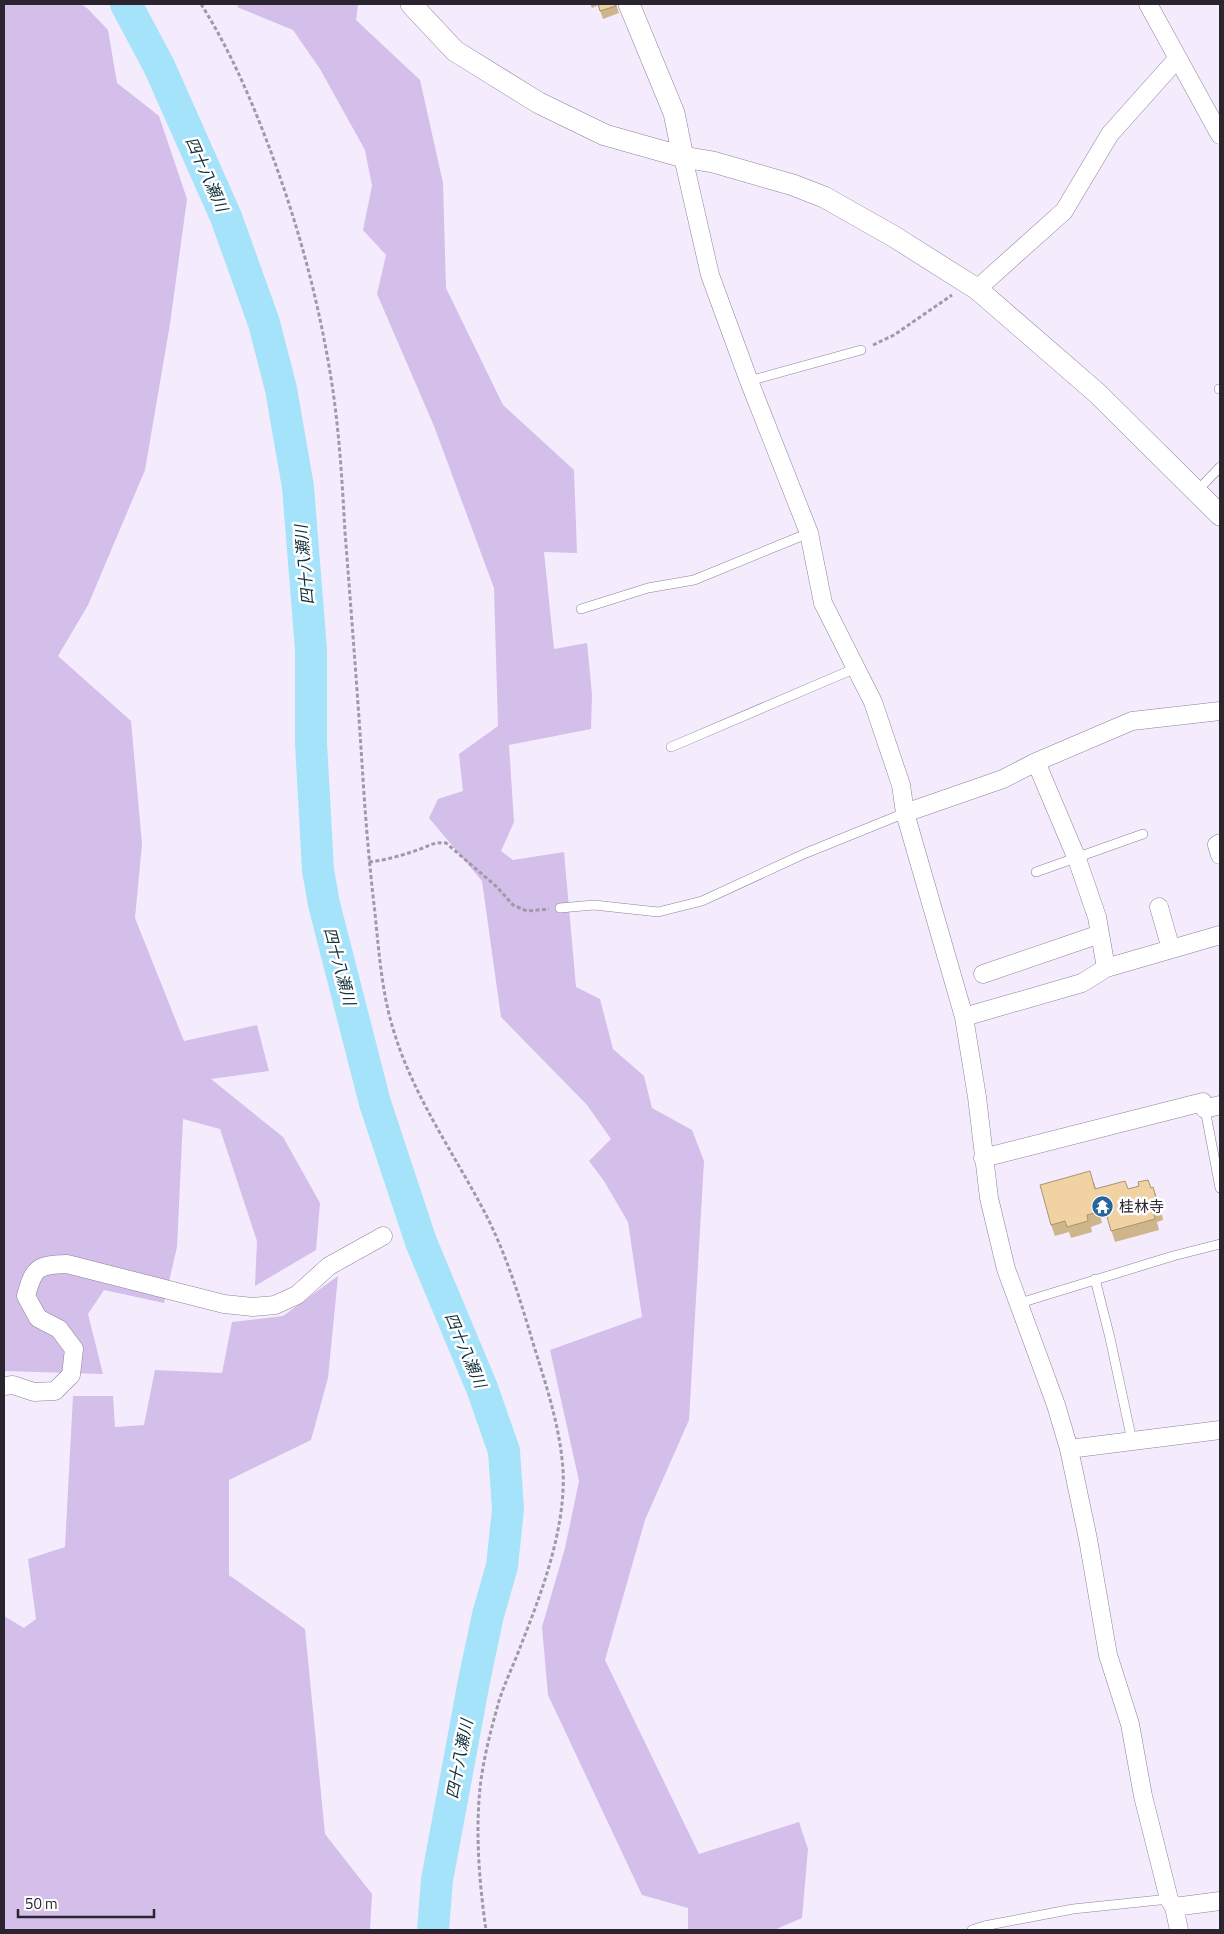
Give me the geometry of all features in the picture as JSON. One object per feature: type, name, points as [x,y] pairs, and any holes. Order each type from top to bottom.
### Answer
[{"type":"street","points":[[411,4],[455,51],[539,103],[605,136],[682,157],[713,162],[793,185],[824,197],[893,236],[973,286],[1097,393],[1220,514]]},
{"type":"street","points":[[629,4],[674,113],[682,157],[710,275],[808,533],[823,603],[873,702],[902,785],[905,813],[964,1017],[977,1097],[989,1198],[1004,1260],[1056,1405],[1069,1448],[1088,1539],[1108,1655],[1130,1724],[1143,1796],[1178,1930]]},
{"type":"street","points":[[1148,4],[1220,135]]},
{"type":"street","points":[[973,286],[1064,211],[1110,134],[1177,59]]},
{"type":"street","points":[[905,813],[1003,779],[1036,762],[1132,721],[1219,714]]},
{"type":"street","points":[[1036,762],[1076,859],[1097,917],[1106,968]]},
{"type":"street","points":[[1220,843],[1217,845],[1220,855]]},
{"type":"street","points":[[1159,907],[1171,948]]},
{"type":"street","points":[[983,974],[1100,934]]},
{"type":"street","points":[[964,1017],[1082,983],[1106,968],[1220,934]]},
{"type":"street","points":[[983,1158],[1203,1102],[1213,1107]]},
{"type":"street","points":[[4,1386],[13,1384],[34,1392],[55,1391],[71,1375],[74,1349],[59,1329],[38,1318],[26,1296],[32,1274],[45,1265],[67,1264],[224,1304],[254,1307],[275,1306],[297,1295],[329,1266],[383,1236]]},
{"type":"street","points":[[1069,1448],[1220,1430]]},
{"type":"street","points":[[1171,1903],[1220,1901]]},
{"type":"lane","points":[[749,381],[861,350]]},
{"type":"lane","points":[[1196,492],[1220,468]]},
{"type":"lane","points":[[581,609],[648,588],[694,580],[808,533]]},
{"type":"lane","points":[[671,747],[856,668]]},
{"type":"lane","points":[[560,908],[594,905],[658,912],[702,901],[806,853],[905,813]]},
{"type":"lane","points":[[1036,872],[1143,834]]},
{"type":"lane","points":[[1213,1107],[1220,1188]]},
{"type":"lane","points":[[1020,1303],[1095,1279],[1220,1244]]},
{"type":"lane","points":[[1095,1279],[1132,1441]]},
{"type":"lane","points":[[972,1930],[1073,1909],[1171,1903]]},
{"type":"path","points":[[201,4],[220,34],[249,94],[283,184],[312,287],[331,374],[340,450],[369,862],[383,985],[394,1030],[424,1105],[488,1218],[504,1257],[522,1308],[560,1440],[563,1477],[562,1501],[554,1546],[523,1639],[500,1697],[484,1763],[479,1801],[479,1849],[482,1903],[486,1930]]},
{"type":"path","points":[[861,350],[894,334],[973,286]]},
{"type":"path","points":[[369,862],[380,861],[424,848],[435,842],[446,843],[497,887],[513,905],[527,911],[560,908]]},
{"type":"shaded area","points":[[4,4],[81,4],[108,30],[117,83],[159,116],[187,199],[170,324],[145,470],[88,605],[58,656],[131,721],[142,844],[135,918],[184,1041],[257,1025],[269,1071],[211,1079],[283,1137],[320,1203],[316,1250],[255,1286],[257,1241],[220,1129],[183,1119],[177,1247],[164,1303],[104,1290],[88,1314],[103,1374],[4,1371]]},
{"type":"shaded area","points":[[239,4],[358,4],[356,20],[420,80],[443,183],[446,288],[503,405],[574,470],[577,553],[544,552],[554,649],[587,643],[592,694],[591,729],[509,745],[514,822],[501,851],[513,860],[564,852],[576,987],[600,999],[613,1049],[644,1076],[652,1108],[692,1130],[704,1161],[689,1420],[645,1520],[605,1660],[699,1854],[799,1822],[808,1849],[802,1918],[774,1930],[688,1930],[688,1908],[642,1895],[548,1695],[542,1627],[565,1548],[579,1481],[550,1350],[642,1317],[628,1222],[604,1181],[589,1161],[611,1139],[587,1105],[501,1017],[482,881],[429,818],[438,799],[463,791],[459,754],[498,726],[494,588],[434,426],[377,294],[386,255],[363,230],[372,186],[365,150],[320,69],[293,30],[237,7]]},
{"type":"shaded area","points":[[338,1276],[328,1378],[311,1440],[229,1480],[229,1575],[305,1629],[325,1834],[372,1894],[370,1930],[4,1930],[4,1616],[24,1628],[36,1619],[28,1559],[65,1547],[73,1396],[113,1396],[115,1427],[144,1425],[155,1370],[222,1373],[232,1322],[283,1316]]},
{"type":"building","points":[[598,4],[615,4],[616,6],[600,11]]},
{"type":"building","name":"桂林寺","points":[[1090,1171],[1095,1189],[1125,1181],[1128,1189],[1139,1186],[1138,1182],[1148,1180],[1151,1188],[1153,1187],[1159,1209],[1153,1211],[1155,1219],[1111,1231],[1103,1202],[1096,1204],[1098,1212],[1087,1215],[1088,1221],[1067,1227],[1065,1221],[1051,1225],[1040,1185]]},
{"type":"waterway","name":"四十八瀬川","points":[[126,4],[159,66],[226,217],[264,323],[281,389],[298,487],[311,650],[311,743],[318,870],[324,904],[375,1103],[421,1242],[482,1388],[504,1451],[508,1509],[502,1566],[488,1615],[474,1681],[437,1880],[433,1930]]},
{"type":"place","name":"桂林寺","points":[[1103,1207]]}]
